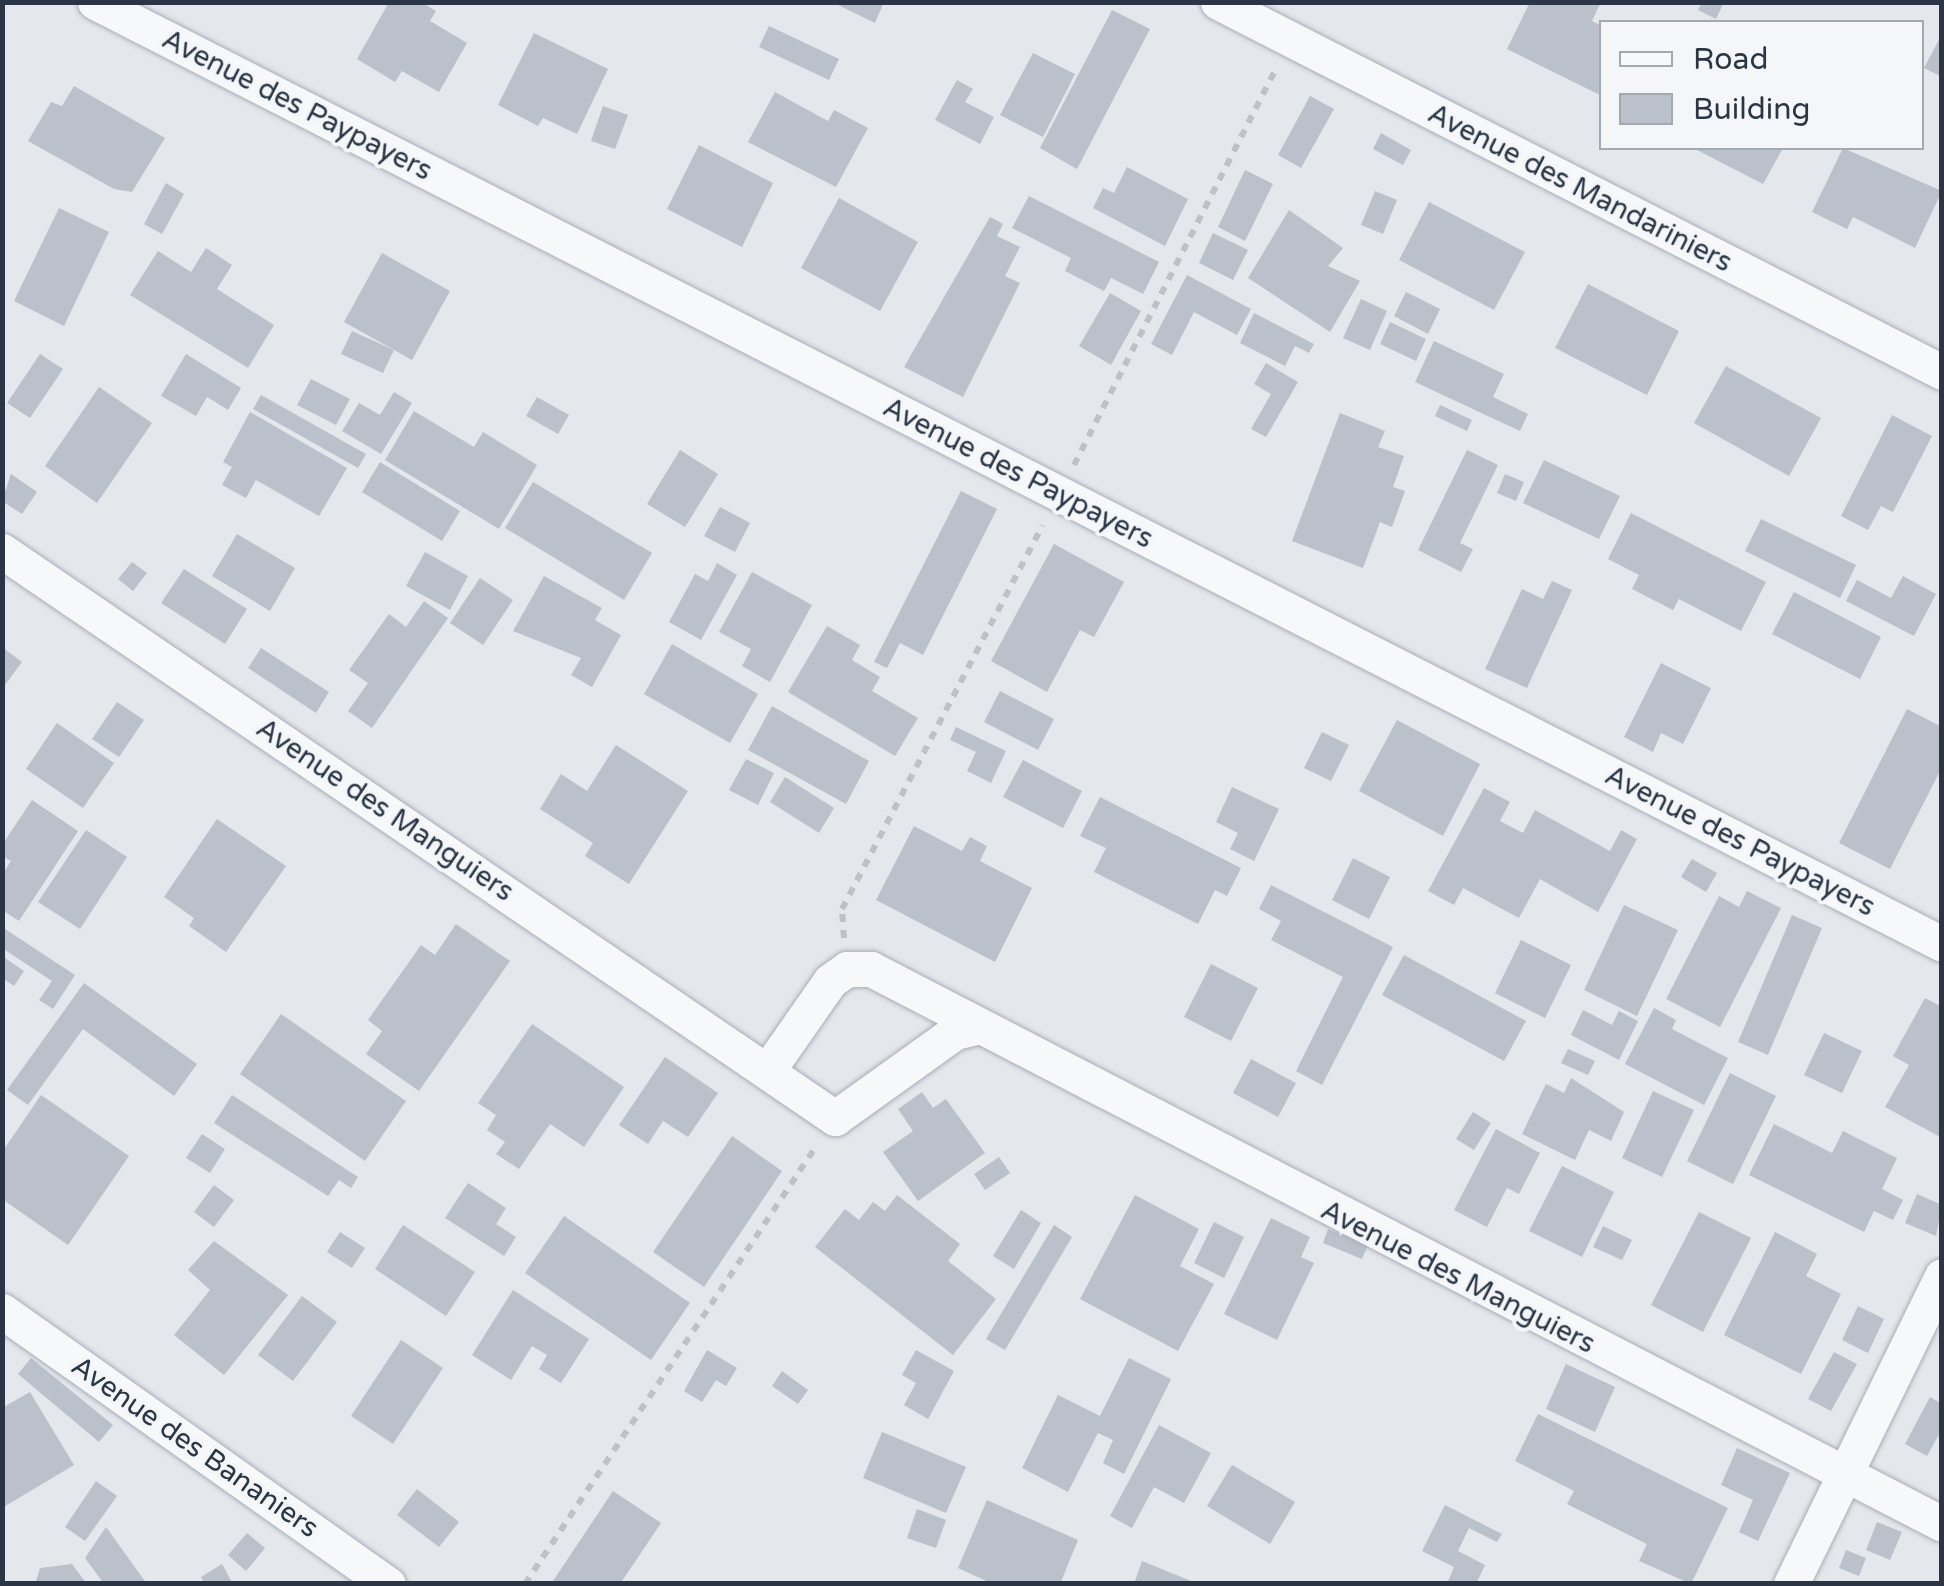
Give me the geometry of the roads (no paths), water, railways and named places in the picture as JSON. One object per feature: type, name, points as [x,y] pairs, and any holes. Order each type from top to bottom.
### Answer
[{"type":"street","name":"Avenue des Paypayers","points":[[95,2],[1942,944]]},
{"type":"street","name":"Avenue des Mandariniers","points":[[1218,2],[1942,372]]},
{"type":"street","name":"Avenue des Manguiers","points":[[2,550],[835,1118],[955,1032],[976,1027]]},
{"type":"street","name":"Avenue des Manguiers","points":[[768,1070],[830,981],[846,969],[871,969],[1843,1477],[1942,1524]]},
{"type":"street","points":[[1790,1584],[1942,1276]]},
{"type":"street","name":"Avenue des Bananiers","points":[[2,1311],[388,1584]]}]
